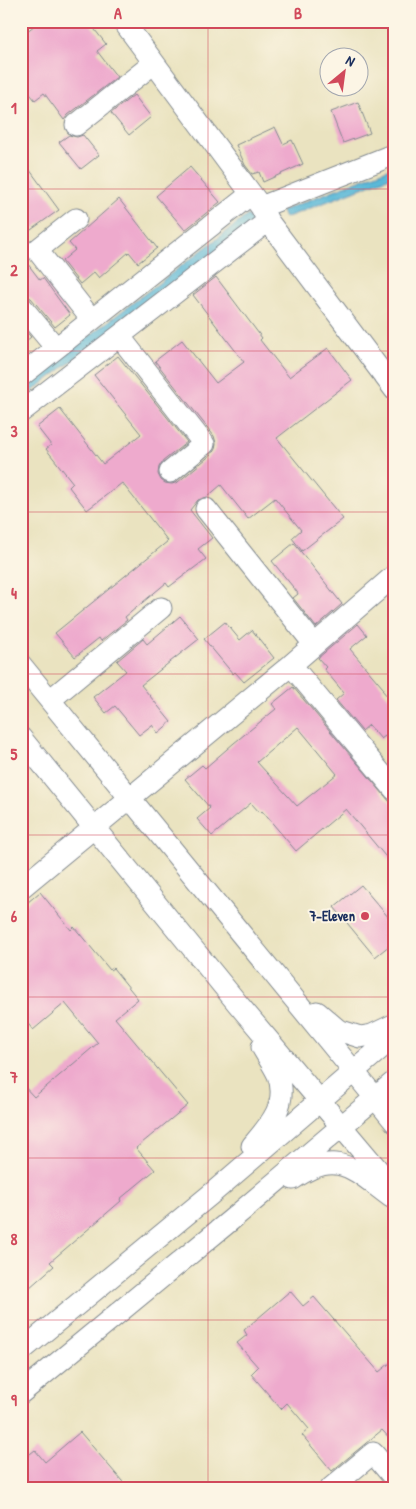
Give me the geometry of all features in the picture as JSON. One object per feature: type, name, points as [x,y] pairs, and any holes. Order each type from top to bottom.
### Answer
[{"type":"street","points":[[123,21],[395,390]]},
{"type":"street","points":[[76,125],[154,63]]},
{"type":"street","points":[[21,376],[92,320],[260,207],[395,154]]},
{"type":"street","points":[[21,412],[120,337],[260,207]]},
{"type":"street","points":[[76,219],[37,250],[92,320]]},
{"type":"street","points":[[21,306],[56,348]]},
{"type":"street","points":[[120,337],[204,444],[170,472]]},
{"type":"street","points":[[206,509],[314,644]]},
{"type":"street","points":[[21,888],[291,665],[395,576]]},
{"type":"street","points":[[50,700],[161,608]]},
{"type":"street","points":[[21,665],[395,1122]]},
{"type":"street","points":[[291,665],[395,790]]},
{"type":"street","points":[[21,738],[238,1004],[395,1190]]},
{"type":"street","points":[[273,974],[338,1030],[360,1037],[372,1035],[395,1024]]},
{"type":"street","points":[[210,1195],[268,1127],[276,1114],[282,1098],[278,1076],[238,1004]]},
{"type":"street","points":[[21,1351],[210,1195],[395,1036]]},
{"type":"street","points":[[21,1393],[231,1220],[395,1080]]},
{"type":"street","points":[[231,1220],[299,1174],[321,1164],[340,1163],[358,1173],[395,1201]]},
{"type":"street","points":[[331,1488],[373,1452],[395,1479]]},
{"type":"water","points":[[395,166],[395,175],[285,218],[281,211]]},
{"type":"water","points":[[248,215],[254,223],[21,400],[21,388]]},
{"type":"building","points":[[40,21],[88,21],[106,44],[97,51],[117,77],[64,120],[44,93],[35,100],[21,83],[21,36]]},
{"type":"building","points":[[134,95],[151,117],[129,135],[111,113]]},
{"type":"building","points":[[358,102],[370,133],[343,143],[331,112]]},
{"type":"building","points":[[275,127],[283,144],[292,140],[303,164],[263,182],[259,172],[252,174],[245,165],[236,145]]},
{"type":"building","points":[[69,135],[77,137],[83,135],[99,155],[81,169],[59,142]]},
{"type":"building","points":[[21,158],[59,210],[21,237]]},
{"type":"building","points":[[190,167],[220,202],[185,230],[156,196]]},
{"type":"building","points":[[119,199],[157,248],[138,263],[129,252],[99,278],[94,272],[80,284],[62,261],[75,250],[69,243]]},
{"type":"building","points":[[21,255],[40,280],[43,278],[70,315],[55,327],[31,298],[21,294]]},
{"type":"building","points":[[216,277],[262,338],[260,340],[289,377],[328,348],[352,380],[277,438],[343,519],[302,551],[292,538],[301,530],[275,498],[248,519],[221,485],[207,497],[198,500],[190,510],[212,538],[198,549],[206,559],[169,587],[166,583],[125,617],[127,620],[101,641],[99,638],[75,657],[55,633],[168,541],[122,483],[87,510],[69,487],[73,483],[46,449],[51,445],[37,427],[60,409],[103,464],[141,434],[94,375],[118,356],[187,442],[162,462],[158,474],[161,480],[172,484],[178,482],[212,454],[216,443],[214,436],[155,361],[182,340],[216,383],[244,362],[193,295]]},
{"type":"building","points":[[21,326],[31,337],[21,345]]},
{"type":"building","points":[[294,543],[342,604],[316,627],[293,598],[298,594],[297,592],[272,561]]},
{"type":"building","points":[[180,616],[199,639],[141,685],[171,722],[158,733],[152,725],[139,735],[115,706],[106,713],[93,697],[126,671],[117,661],[143,639],[147,644]]},
{"type":"building","points":[[225,622],[240,640],[252,630],[274,658],[244,682],[235,672],[233,674],[204,639]]},
{"type":"building","points":[[358,624],[367,635],[350,649],[395,705],[395,748],[385,736],[381,739],[369,725],[362,731],[336,700],[344,693],[324,669],[326,667],[318,658]]},
{"type":"building","points":[[293,687],[395,808],[395,868],[346,809],[296,851],[262,811],[260,813],[251,803],[212,836],[197,819],[210,808],[185,779],[202,765],[205,768],[276,709],[272,704]],"holes":[[[298,727],[337,774],[297,806],[257,762]]]},
{"type":"building","name":"7-Eleven","points":[[361,885],[395,925],[395,941],[375,957],[334,907]]},
{"type":"building","points":[[40,892],[71,930],[74,927],[110,970],[113,968],[138,999],[115,1018],[188,1105],[136,1148],[155,1170],[50,1262],[54,1266],[29,1288],[21,1278],[21,1083],[34,1097],[98,1043],[65,1003],[33,1030],[21,1015],[21,908]]},
{"type":"building","points":[[290,1291],[303,1306],[314,1297],[379,1372],[395,1359],[395,1444],[382,1430],[332,1471],[302,1435],[309,1429],[287,1403],[281,1409],[251,1374],[258,1367],[237,1343],[247,1335],[244,1330]]},
{"type":"building","points":[[80,1432],[128,1488],[21,1488],[21,1461],[35,1450],[45,1462]]},
{"type":"place","name":"7-Eleven","points":[[365,916]]}]
